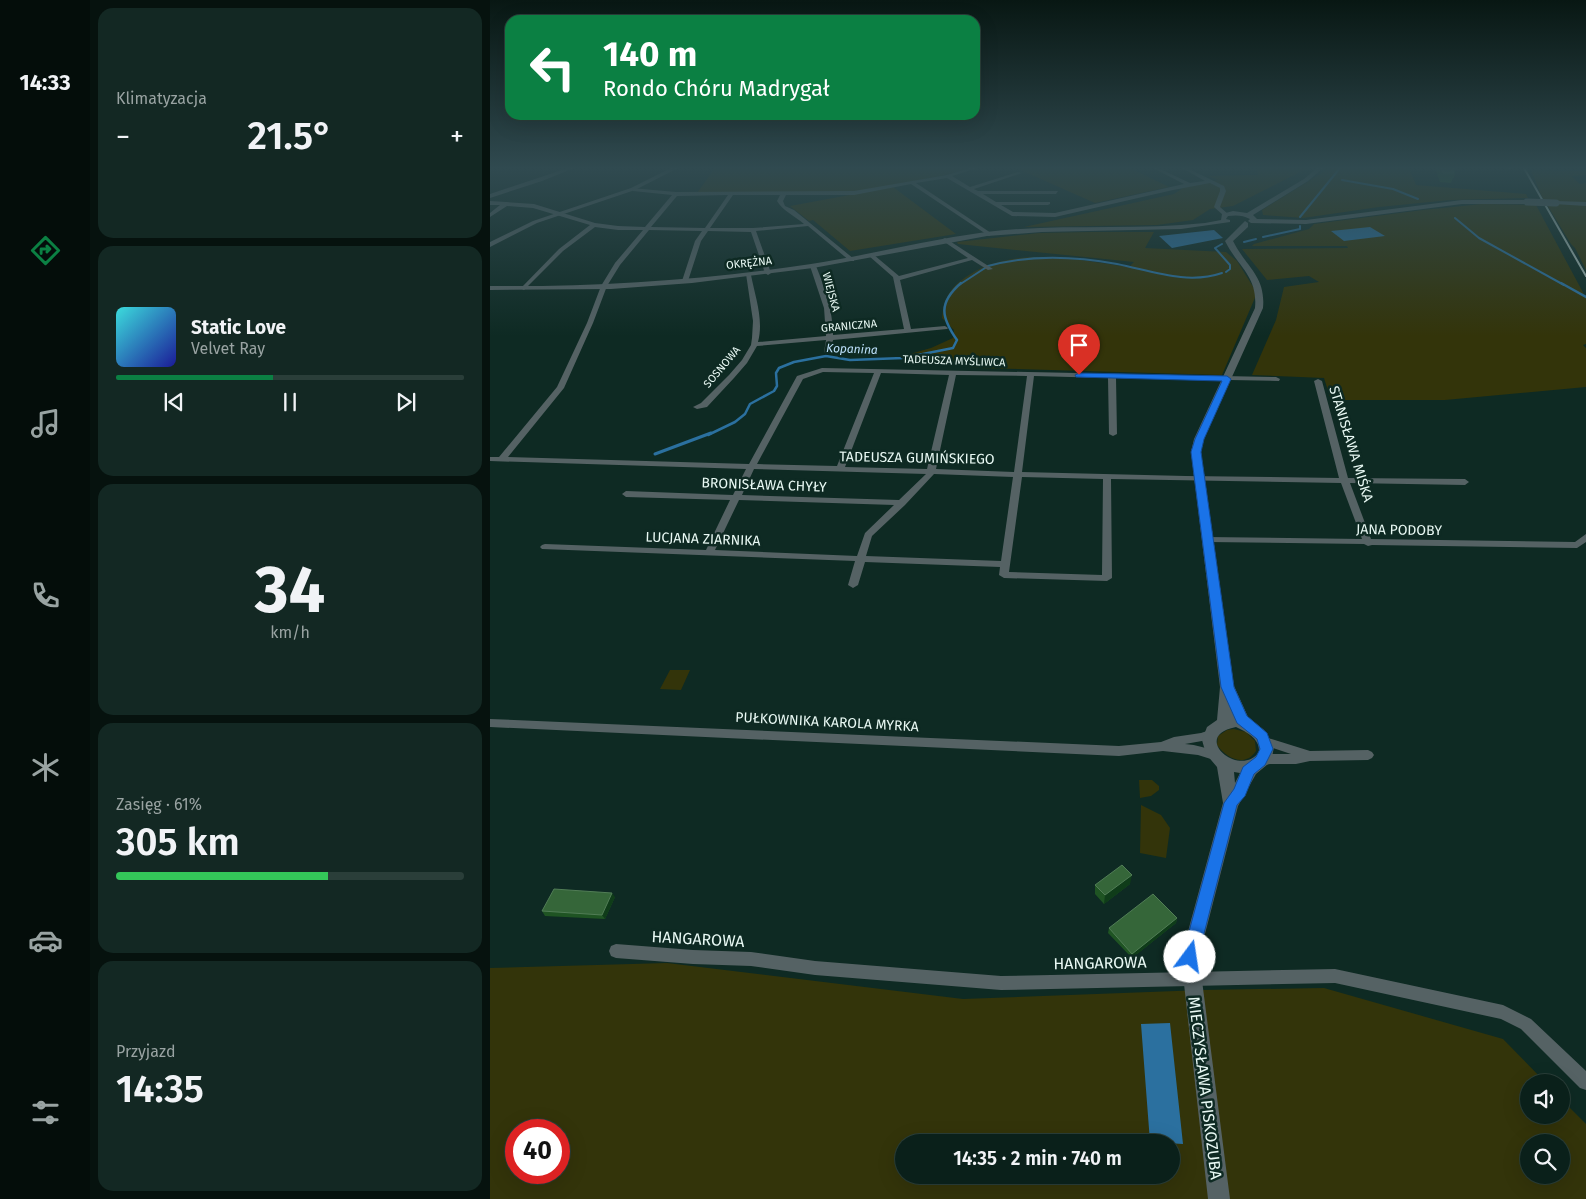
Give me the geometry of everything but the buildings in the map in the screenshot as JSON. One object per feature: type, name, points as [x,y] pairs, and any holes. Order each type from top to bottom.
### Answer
[{"type":"street","points":[[490,245],[531,224]]},
{"type":"street","points":[[591,224],[646,230],[753,230],[807,225],[852,260]]},
{"type":"street","points":[[502,459],[560,388],[590,323],[604,286],[617,264],[651,224]]},
{"type":"street","points":[[685,280],[693,253],[709,224]]},
{"type":"street","points":[[974,224],[989,234]]},
{"type":"street","name":"OKRĘŻNA","points":[[490,288],[604,286],[748,275],[852,260],[945,240],[989,234],[1047,230],[1186,227],[1198,224]]},
{"type":"street","points":[[1223,724],[1227,687],[1196,452],[1260,301],[1259,286],[1253,274],[1234,251],[1229,241],[1243,224]]},
{"type":"street","points":[[524,288],[561,250],[594,225]]},
{"type":"street","points":[[753,230],[768,273]]},
{"type":"street","points":[[945,240],[990,269]]},
{"type":"street","points":[[872,256],[890,270],[896,279],[908,331]]},
{"type":"street","points":[[896,279],[973,258]]},
{"type":"street","name":"WIEJSKA","points":[[813,266],[827,307],[831,337],[828,352]]},
{"type":"street","name":"SOSNOWA","points":[[697,407],[704,405],[744,360],[755,344],[754,313],[748,275]]},
{"type":"street","name":"GRANICZNA","points":[[755,344],[945,328]]},
{"type":"street","name":"TADEUSZA MYŚLIWCA","points":[[709,553],[751,467],[800,378],[822,370],[1276,379]]},
{"type":"street","points":[[840,470],[878,370]]},
{"type":"street","points":[[853,585],[868,535],[931,472],[953,373]]},
{"type":"street","points":[[1031,375],[1004,575],[1107,578],[1107,477]]},
{"type":"street","points":[[1112,376],[1113,434]]},
{"type":"street","name":"STANISŁAWA MIŚKA","points":[[1318,381],[1344,480],[1368,543]]},
{"type":"street","name":"TADEUSZA GUMIŃSKIEGO","points":[[490,459],[1107,477],[1465,482]]},
{"type":"street","name":"BRONISŁAWA CHYŁY","points":[[626,494],[902,503]]},
{"type":"street","name":"JANA PODOBY","points":[[1208,539],[1577,545],[1586,537]]},
{"type":"street","name":"LUCJANA ZIARNIKA","points":[[545,547],[1006,564]]},
{"type":"street","points":[[1227,687],[1235,700],[1239,715],[1247,725]]},
{"type":"street","points":[[1257,763],[1267,749],[1265,741],[1257,730],[1236,722],[1223,724],[1210,734],[1208,744],[1218,758],[1237,766],[1257,763],[1270,759],[1368,755]]},
{"type":"street","name":"PUŁKOWNIKA KAROLA MYRKA","points":[[490,723],[1119,751],[1163,746],[1198,750],[1218,758]]},
{"type":"street","name":"PUŁKOWNIKA KAROLA MYRKA","points":[[1163,746],[1174,742],[1202,738],[1210,734]]},
{"type":"street","points":[[1265,741],[1310,756]]},
{"type":"street","name":"MIECZYSŁAWA PISKOZUBA","points":[[1218,758],[1228,775],[1228,792],[1231,803]]},
{"type":"street","name":"MIECZYSŁAWA PISKOZUBA","points":[[1219,1199],[1190,957],[1231,803],[1240,792],[1245,776],[1257,763]]},
{"type":"street","name":"HANGAROWA","points":[[616,951],[693,958],[752,959],[815,968],[1000,983],[1335,976],[1503,1012],[1526,1024],[1586,1082]]},
{"type":"shaded area","points":[[818,224],[943,224],[956,234],[850,251]]},
{"type":"shaded area","points":[[1038,224],[1165,224],[1157,225],[1024,227]]},
{"type":"shaded area","points":[[1314,224],[1546,224],[1586,298],[1586,344],[1583,345],[1586,348],[1586,387],[1445,400],[1331,400],[1324,378],[1252,375],[1276,320],[1284,287],[1319,282],[1309,276],[1267,280],[1242,249],[1348,248],[1347,246],[1252,246],[1309,229]]},
{"type":"shaded area","points":[[1559,224],[1586,224],[1586,270],[1575,248]]},
{"type":"shaded area","points":[[1154,232],[1145,248],[1226,252],[1237,261],[1257,293],[1222,375],[979,368],[896,358],[931,348],[953,338],[954,330],[942,318],[949,293],[957,283],[987,266],[1006,260],[1026,257],[1068,259],[1129,267],[1134,262],[958,244],[957,242],[1039,233]]},
{"type":"shaded area","points":[[670,670],[690,670],[681,690],[660,689]]},
{"type":"shaded area","points":[[1234,729],[1246,732],[1255,741],[1256,751],[1247,759],[1241,760],[1230,757],[1217,745],[1218,736],[1227,730]]},
{"type":"shaded area","points":[[1139,780],[1152,780],[1159,786],[1159,790],[1151,796],[1140,798]]},
{"type":"shaded area","points":[[1141,805],[1161,815],[1170,828],[1166,858],[1140,853]]},
{"type":"shaded area","points":[[667,963],[963,999],[1203,990],[1324,988],[1503,1039],[1537,1074],[1520,1074],[1520,1124],[1570,1124],[1570,1108],[1586,1124],[1586,1199],[490,1199],[490,968]]},
{"type":"water","points":[[1370,227],[1385,236],[1344,241],[1331,231]]},
{"type":"water","points":[[1214,230],[1223,238],[1172,248],[1159,236]]},
{"type":"water","points":[[1170,1023],[1183,1144],[1180,1144],[1180,1134],[1149,1134],[1141,1024]]},
{"type":"waterway","points":[[1462,224],[1479,238],[1564,285]]},
{"type":"waterway","name":"Kopanina","points":[[1263,237],[1300,229],[1300,226]]},
{"type":"waterway","name":"Kopanina","points":[[1244,242],[1256,239]]},
{"type":"waterway","name":"Kopanina","points":[[1222,244],[1215,248],[1230,265],[1230,269],[1226,272]]},
{"type":"waterway","name":"Kopanina","points":[[988,266],[1036,258],[1069,258],[1117,264],[1170,276],[1196,278],[1222,273]]},
{"type":"waterway","name":"Kopanina","points":[[959,285],[985,268]]},
{"type":"waterway","points":[[1561,283],[1586,297]]},
{"type":"waterway","name":"Kopanina","points":[[708,435],[735,422],[745,414],[750,404],[774,391],[777,386],[776,373],[779,368],[794,362],[826,356],[850,360],[903,358],[953,348],[957,340],[948,324],[944,310],[948,297],[959,285]]},
{"type":"waterway","name":"Kopanina","points":[[655,454],[711,433]]},
{"type":"railway","points":[[1556,224],[1586,276]]},
{"type":"route","points":[[1079,375],[1227,379],[1199,439],[1196,452],[1198,473],[1227,687],[1235,700],[1239,715],[1247,725],[1257,730],[1262,736],[1267,749],[1265,756],[1248,770],[1240,792],[1231,803],[1190,957]]}]
